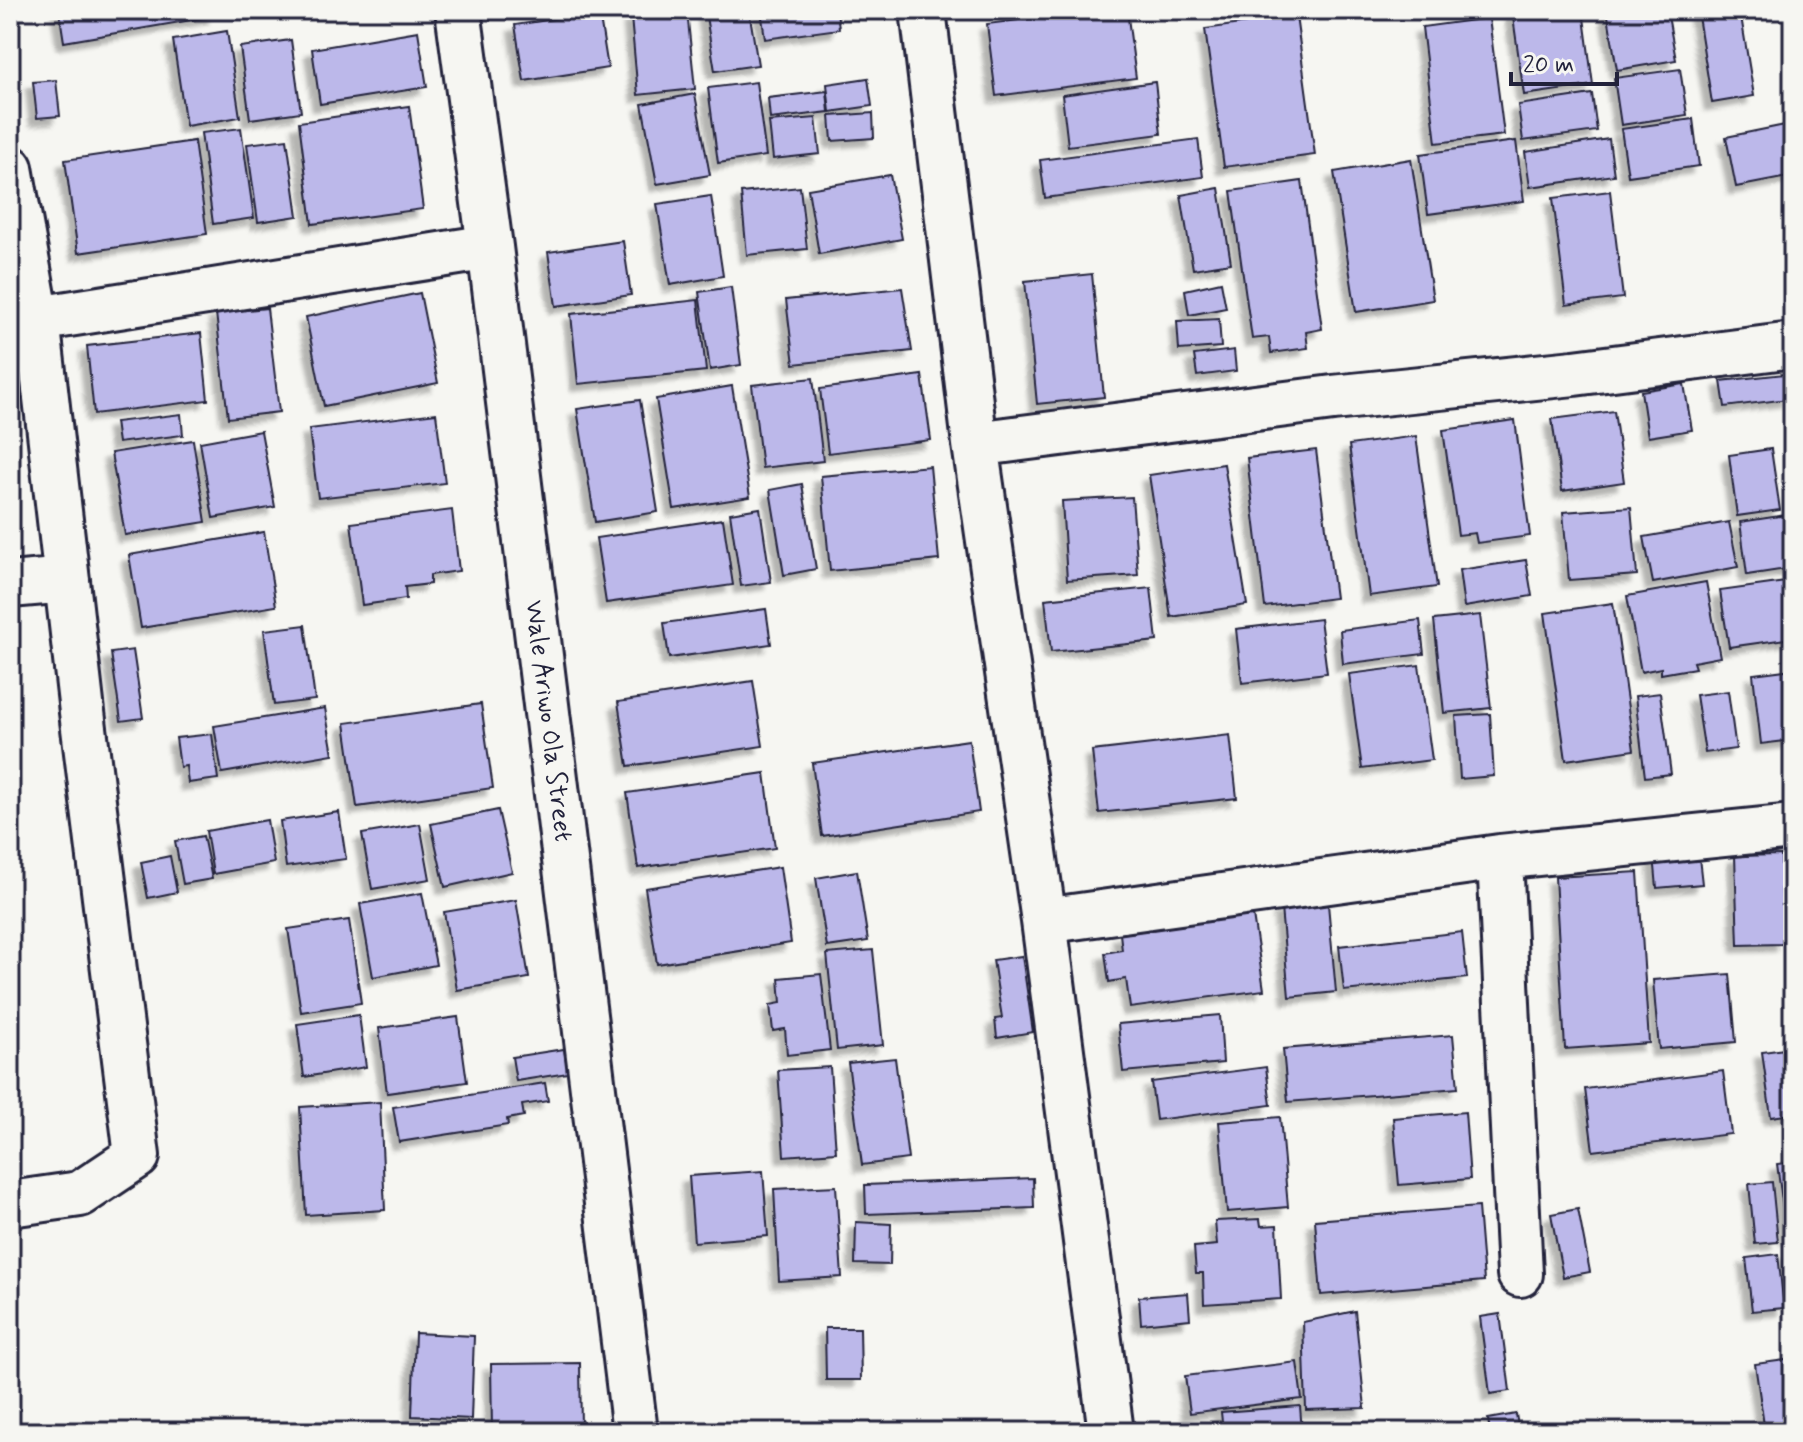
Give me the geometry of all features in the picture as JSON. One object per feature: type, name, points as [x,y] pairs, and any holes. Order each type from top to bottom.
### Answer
[{"type":"street","name":"Wale Ariwo Ola Street","points":[[458,10],[490,247],[635,1432]]},
{"type":"street","points":[[923,10],[975,444],[1044,921],[1111,1432]]},
{"type":"street","points":[[10,168],[37,319],[137,1156],[80,1194],[10,1204]]},
{"type":"street","points":[[37,319],[490,247]]},
{"type":"street","points":[[975,444],[1333,398],[1574,373],[1793,345]]},
{"type":"street","points":[[10,585],[67,580]]},
{"type":"street","points":[[1044,921],[1500,857],[1793,827]]},
{"type":"street","points":[[1500,857],[1520,1274]]},
{"type":"building","points":[[59,10],[214,10],[215,16],[64,42]]},
{"type":"building","points":[[705,10],[749,10],[758,65],[715,71]]},
{"type":"building","points":[[761,10],[837,10],[839,29],[765,39]]},
{"type":"building","points":[[1097,10],[1127,10],[1136,78],[996,96],[987,24]]},
{"type":"building","points":[[1512,10],[1583,10],[1593,85],[1524,95]]},
{"type":"building","points":[[1607,10],[1667,10],[1676,60],[1617,70]]},
{"type":"building","points":[[1697,10],[1740,10],[1754,96],[1712,103]]},
{"type":"building","points":[[687,11],[695,89],[638,95],[631,17]]},
{"type":"building","points":[[599,12],[608,68],[524,81],[515,25]]},
{"type":"building","points":[[1296,16],[1315,155],[1224,167],[1205,29]]},
{"type":"building","points":[[1489,18],[1504,135],[1436,143],[1422,27]]},
{"type":"building","points":[[227,31],[240,117],[186,126],[173,40]]},
{"type":"building","points":[[418,31],[427,87],[320,104],[312,49]]},
{"type":"building","points":[[291,40],[301,112],[250,119],[240,47]]},
{"type":"building","points":[[1680,69],[1687,115],[1621,125],[1614,78]]},
{"type":"building","points":[[868,78],[872,106],[830,112],[827,84]]},
{"type":"building","points":[[56,80],[60,116],[37,118],[33,82]]},
{"type":"building","points":[[756,82],[766,156],[718,163],[708,88]]},
{"type":"building","points":[[1155,82],[1161,134],[1068,146],[1062,95]]},
{"type":"building","points":[[827,91],[829,112],[770,119],[768,98]]},
{"type":"building","points":[[695,94],[710,175],[657,184],[642,104]]},
{"type":"building","points":[[1592,94],[1597,131],[1523,141],[1518,105]]},
{"type":"building","points":[[409,106],[423,209],[312,224],[299,122]]},
{"type":"building","points":[[873,113],[874,138],[832,141],[830,116]]},
{"type":"building","points":[[816,118],[820,154],[773,159],[769,122]]},
{"type":"building","points":[[1693,119],[1699,166],[1628,176],[1621,129]]},
{"type":"building","points":[[1785,125],[1793,176],[1736,187],[1726,137]]},
{"type":"building","points":[[241,128],[254,218],[213,224],[201,133]]},
{"type":"building","points":[[287,139],[298,216],[258,222],[247,144]]},
{"type":"building","points":[[1198,139],[1203,177],[1045,198],[1040,160]]},
{"type":"building","points":[[1609,139],[1614,175],[1530,187],[1525,152]]},
{"type":"building","points":[[194,141],[207,234],[78,253],[65,160]]},
{"type":"building","points":[[1516,141],[1524,201],[1428,214],[1420,154]]},
{"type":"building","points":[[1411,159],[1433,300],[1356,312],[1334,172]]},
{"type":"building","points":[[890,175],[902,239],[819,254],[808,189]]},
{"type":"building","points":[[1302,181],[1322,329],[1306,332],[1308,348],[1271,353],[1269,337],[1252,339],[1231,191]]},
{"type":"building","points":[[800,187],[807,249],[747,255],[741,193]]},
{"type":"building","points":[[1219,188],[1231,263],[1193,269],[1181,195]]},
{"type":"building","points":[[1610,191],[1623,298],[1566,305],[1553,198]]},
{"type":"building","points":[[711,196],[723,276],[670,285],[657,204]]},
{"type":"building","points":[[623,241],[631,295],[556,306],[548,252]]},
{"type":"building","points":[[1092,274],[1104,397],[1037,404],[1025,281]]},
{"type":"building","points":[[1221,282],[1226,308],[1189,315],[1185,290]]},
{"type":"building","points":[[731,287],[741,365],[710,370],[699,292]]},
{"type":"building","points":[[902,288],[912,351],[794,364],[786,300]]},
{"type":"building","points":[[420,293],[438,383],[324,406],[306,317]]},
{"type":"building","points":[[698,300],[706,371],[578,384],[571,314]]},
{"type":"building","points":[[267,308],[279,412],[228,418],[216,313]]},
{"type":"building","points":[[1219,319],[1221,347],[1179,350],[1177,321]]},
{"type":"building","points":[[201,333],[208,400],[94,414],[87,346]]},
{"type":"building","points":[[1234,350],[1236,371],[1197,376],[1194,355]]},
{"type":"building","points":[[1784,374],[1788,399],[1725,407],[1721,381]]},
{"type":"building","points":[[922,375],[931,440],[828,453],[820,389]]},
{"type":"building","points":[[813,378],[823,461],[762,468],[752,385]]},
{"type":"building","points":[[1684,384],[1692,430],[1648,437],[1641,391]]},
{"type":"building","points":[[732,386],[750,497],[674,509],[656,399]]},
{"type":"building","points":[[640,400],[658,512],[595,522],[577,409]]},
{"type":"building","points":[[1614,411],[1624,482],[1562,491],[1552,419]]},
{"type":"building","points":[[436,413],[445,483],[318,498],[309,429]]},
{"type":"building","points":[[181,414],[183,435],[118,443],[115,422]]},
{"type":"building","points":[[1515,420],[1530,536],[1477,543],[1475,533],[1458,535],[1443,430]]},
{"type":"building","points":[[261,431],[275,507],[213,518],[200,442]]},
{"type":"building","points":[[1416,436],[1437,587],[1369,596],[1349,445]]},
{"type":"building","points":[[193,440],[206,522],[125,535],[111,453]]},
{"type":"building","points":[[1771,449],[1780,510],[1737,516],[1729,455]]},
{"type":"building","points":[[1316,450],[1335,598],[1265,607],[1247,458]]},
{"type":"building","points":[[1224,464],[1247,605],[1171,617],[1149,475]]},
{"type":"building","points":[[930,466],[939,560],[830,571],[821,476]]},
{"type":"building","points":[[802,484],[816,569],[784,575],[770,490]]},
{"type":"building","points":[[1132,497],[1138,575],[1067,580],[1062,501]]},
{"type":"building","points":[[1631,507],[1637,575],[1569,580],[1563,512]]},
{"type":"building","points":[[760,508],[771,582],[741,586],[730,513]]},
{"type":"building","points":[[452,510],[459,571],[430,575],[430,584],[405,587],[406,599],[362,605],[351,523]]},
{"type":"building","points":[[1793,514],[1793,568],[1747,575],[1740,522]]},
{"type":"building","points":[[723,519],[733,585],[606,603],[596,538]]},
{"type":"building","points":[[1729,522],[1738,567],[1653,583],[1644,537]]},
{"type":"building","points":[[264,532],[276,606],[141,628],[129,555]]},
{"type":"building","points":[[1526,560],[1532,596],[1464,607],[1459,570]]},
{"type":"building","points":[[1793,581],[1793,638],[1729,647],[1720,591]]},
{"type":"building","points":[[1706,582],[1720,657],[1693,662],[1695,668],[1661,674],[1661,668],[1641,672],[1627,596]]},
{"type":"building","points":[[1151,588],[1157,641],[1051,652],[1045,599]]},
{"type":"building","points":[[1613,603],[1634,750],[1566,760],[1545,613]]},
{"type":"building","points":[[766,609],[771,644],[669,658],[664,623]]},
{"type":"building","points":[[1480,615],[1491,708],[1444,713],[1434,620]]},
{"type":"building","points":[[1320,619],[1327,673],[1242,683],[1236,629]]},
{"type":"building","points":[[1420,620],[1424,654],[1343,664],[1340,630]]},
{"type":"building","points":[[305,625],[315,700],[274,705],[264,630]]},
{"type":"building","points":[[133,650],[143,718],[121,721],[111,653]]},
{"type":"building","points":[[1419,665],[1432,760],[1362,769],[1349,674]]},
{"type":"building","points":[[1793,669],[1793,740],[1761,744],[1753,674]]},
{"type":"building","points":[[753,681],[763,746],[628,766],[618,702]]},
{"type":"building","points":[[1728,691],[1736,749],[1705,753],[1696,695]]},
{"type":"building","points":[[1660,693],[1671,774],[1645,777],[1635,696]]},
{"type":"building","points":[[481,704],[493,788],[357,807],[345,723]]},
{"type":"building","points":[[325,708],[333,754],[222,773],[214,726]]},
{"type":"building","points":[[1490,714],[1494,776],[1460,779],[1456,716]]},
{"type":"building","points":[[212,734],[218,779],[188,783],[186,766],[180,767],[176,738]]},
{"type":"building","points":[[1230,735],[1237,798],[1099,813],[1092,751]]},
{"type":"building","points":[[969,740],[979,812],[822,836],[812,763]]},
{"type":"building","points":[[765,773],[775,848],[638,868],[627,793]]},
{"type":"building","points":[[498,810],[512,872],[445,887],[431,824]]},
{"type":"building","points":[[339,812],[346,859],[286,867],[280,821]]},
{"type":"building","points":[[267,820],[274,863],[213,874],[206,831]]},
{"type":"building","points":[[420,824],[430,879],[372,889],[362,834]]},
{"type":"building","points":[[203,836],[212,879],[183,884],[175,841]]},
{"type":"building","points":[[1697,840],[1702,884],[1657,888],[1653,844]]},
{"type":"building","points":[[1781,855],[1783,944],[1738,945],[1735,856]]},
{"type":"building","points":[[170,856],[177,892],[148,898],[141,862]]},
{"type":"building","points":[[780,867],[791,943],[657,964],[645,888]]},
{"type":"building","points":[[857,871],[868,941],[827,947],[816,878]]},
{"type":"building","points":[[1638,872],[1649,1043],[1565,1049],[1555,877]]},
{"type":"building","points":[[422,893],[436,965],[373,977],[360,904]]},
{"type":"building","points":[[516,900],[529,978],[457,990],[444,912]]},
{"type":"building","points":[[1328,904],[1336,992],[1289,997],[1281,908]]},
{"type":"building","points":[[1253,915],[1264,990],[1130,1008],[1126,979],[1109,982],[1105,953],[1122,950],[1120,934]]},
{"type":"building","points":[[349,920],[361,1003],[301,1012],[288,929]]},
{"type":"building","points":[[1462,932],[1467,978],[1344,991],[1339,946]]},
{"type":"building","points":[[873,950],[883,1045],[837,1050],[827,954]]},
{"type":"building","points":[[1022,956],[1033,1032],[997,1038],[995,1019],[1002,1018],[993,960]]},
{"type":"building","points":[[821,974],[830,1050],[787,1055],[785,1029],[773,1031],[770,1005],[781,1003],[779,978]]},
{"type":"building","points":[[1730,974],[1736,1042],[1659,1049],[1653,980]]},
{"type":"building","points":[[359,1015],[366,1067],[304,1077],[297,1024]]},
{"type":"building","points":[[1220,1015],[1223,1063],[1123,1072],[1118,1024]]},
{"type":"building","points":[[458,1017],[467,1082],[387,1093],[379,1028]]},
{"type":"building","points":[[1453,1035],[1458,1088],[1288,1102],[1283,1049]]},
{"type":"building","points":[[1793,1048],[1793,1114],[1771,1117],[1762,1052]]},
{"type":"building","points":[[564,1049],[568,1073],[516,1081],[512,1057]]},
{"type":"building","points":[[895,1058],[908,1159],[862,1165],[848,1063]]},
{"type":"building","points":[[830,1067],[836,1152],[784,1156],[778,1070]]},
{"type":"building","points":[[1266,1067],[1271,1105],[1156,1120],[1151,1082]]},
{"type":"building","points":[[1723,1071],[1731,1134],[1593,1151],[1585,1089]]},
{"type":"building","points":[[545,1083],[548,1101],[522,1105],[524,1116],[507,1119],[508,1125],[399,1142],[393,1107]]},
{"type":"building","points":[[380,1102],[385,1210],[306,1215],[300,1107]]},
{"type":"building","points":[[1465,1112],[1470,1179],[1399,1185],[1393,1118]]},
{"type":"building","points":[[1280,1117],[1288,1207],[1227,1212],[1219,1122]]},
{"type":"building","points":[[1793,1162],[1793,1236],[1787,1237],[1777,1164]]},
{"type":"building","points":[[763,1171],[768,1236],[694,1242],[689,1176]]},
{"type":"building","points":[[1033,1178],[1034,1208],[866,1214],[865,1185]]},
{"type":"building","points":[[1772,1182],[1778,1242],[1755,1244],[1749,1184]]},
{"type":"building","points":[[836,1186],[842,1277],[779,1281],[774,1189]]},
{"type":"building","points":[[1478,1207],[1484,1281],[1321,1295],[1315,1220]]},
{"type":"building","points":[[1578,1209],[1590,1272],[1563,1277],[1551,1214]]},
{"type":"building","points":[[1260,1219],[1261,1226],[1277,1225],[1281,1299],[1204,1304],[1203,1273],[1196,1273],[1194,1247],[1217,1245],[1215,1221]]},
{"type":"building","points":[[856,1222],[891,1224],[890,1265],[855,1264]]},
{"type":"building","points":[[1788,1253],[1793,1253],[1793,1301]]},
{"type":"building","points":[[1778,1254],[1784,1308],[1752,1311],[1746,1258]]},
{"type":"building","points":[[1188,1293],[1190,1319],[1141,1324],[1139,1297]]},
{"type":"building","points":[[1355,1311],[1365,1408],[1306,1410],[1303,1322]]},
{"type":"building","points":[[1500,1314],[1510,1391],[1490,1394],[1480,1317]]},
{"type":"building","points":[[825,1328],[860,1328],[861,1380],[826,1380]]},
{"type":"building","points":[[415,1333],[474,1336],[471,1419],[412,1416]]},
{"type":"building","points":[[1793,1359],[1793,1432],[1765,1432],[1755,1364]]},
{"type":"building","points":[[1297,1362],[1302,1399],[1190,1413],[1185,1376]]},
{"type":"building","points":[[580,1363],[581,1429],[492,1431],[491,1364]]},
{"type":"building","points":[[1300,1406],[1302,1432],[1223,1432],[1221,1412]]},
{"type":"building","points":[[1516,1414],[1519,1432],[1490,1432],[1488,1419]]}]
